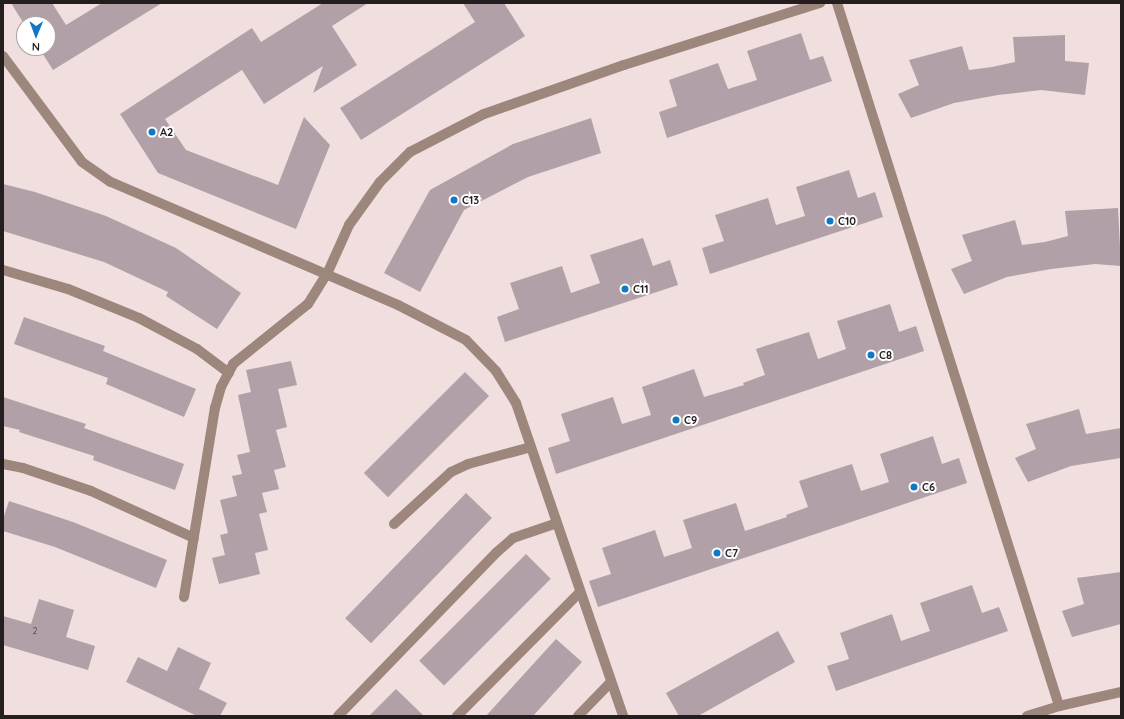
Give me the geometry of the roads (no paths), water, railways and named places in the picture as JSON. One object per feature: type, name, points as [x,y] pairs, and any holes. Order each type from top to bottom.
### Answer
[{"type":"street","points":[[184,597],[215,408],[233,364],[308,304],[327,274],[349,225],[380,182],[410,152],[484,114],[624,65],[820,3]]},
{"type":"street","points":[[837,3],[1060,706]]},
{"type":"street","points":[[3,56],[82,162],[111,182],[398,305],[466,340],[496,371],[516,402],[623,716]]},
{"type":"street","points":[[3,270],[68,289],[139,318],[197,349],[229,372]]},
{"type":"street","points":[[394,524],[451,472],[468,464],[531,448]]},
{"type":"street","points":[[3,464],[23,468],[91,491],[194,538]]},
{"type":"street","points":[[338,716],[497,552],[513,538],[557,523]]},
{"type":"street","points":[[457,716],[580,592]]},
{"type":"street","points":[[578,716],[611,682]]},
{"type":"street","points":[[1026,716],[1060,706],[1121,692]]},
{"type":"place","name":"A2","points":[[152,132]]},
{"type":"place","name":"C13","points":[[454,200]]},
{"type":"place","name":"C10","points":[[830,221]]},
{"type":"place","name":"C11","points":[[625,289]]},
{"type":"place","name":"C8","points":[[871,355]]},
{"type":"place","name":"C9","points":[[676,420]]},
{"type":"place","name":"C6","points":[[914,487]]},
{"type":"place","name":"C7","points":[[717,553]]}]
